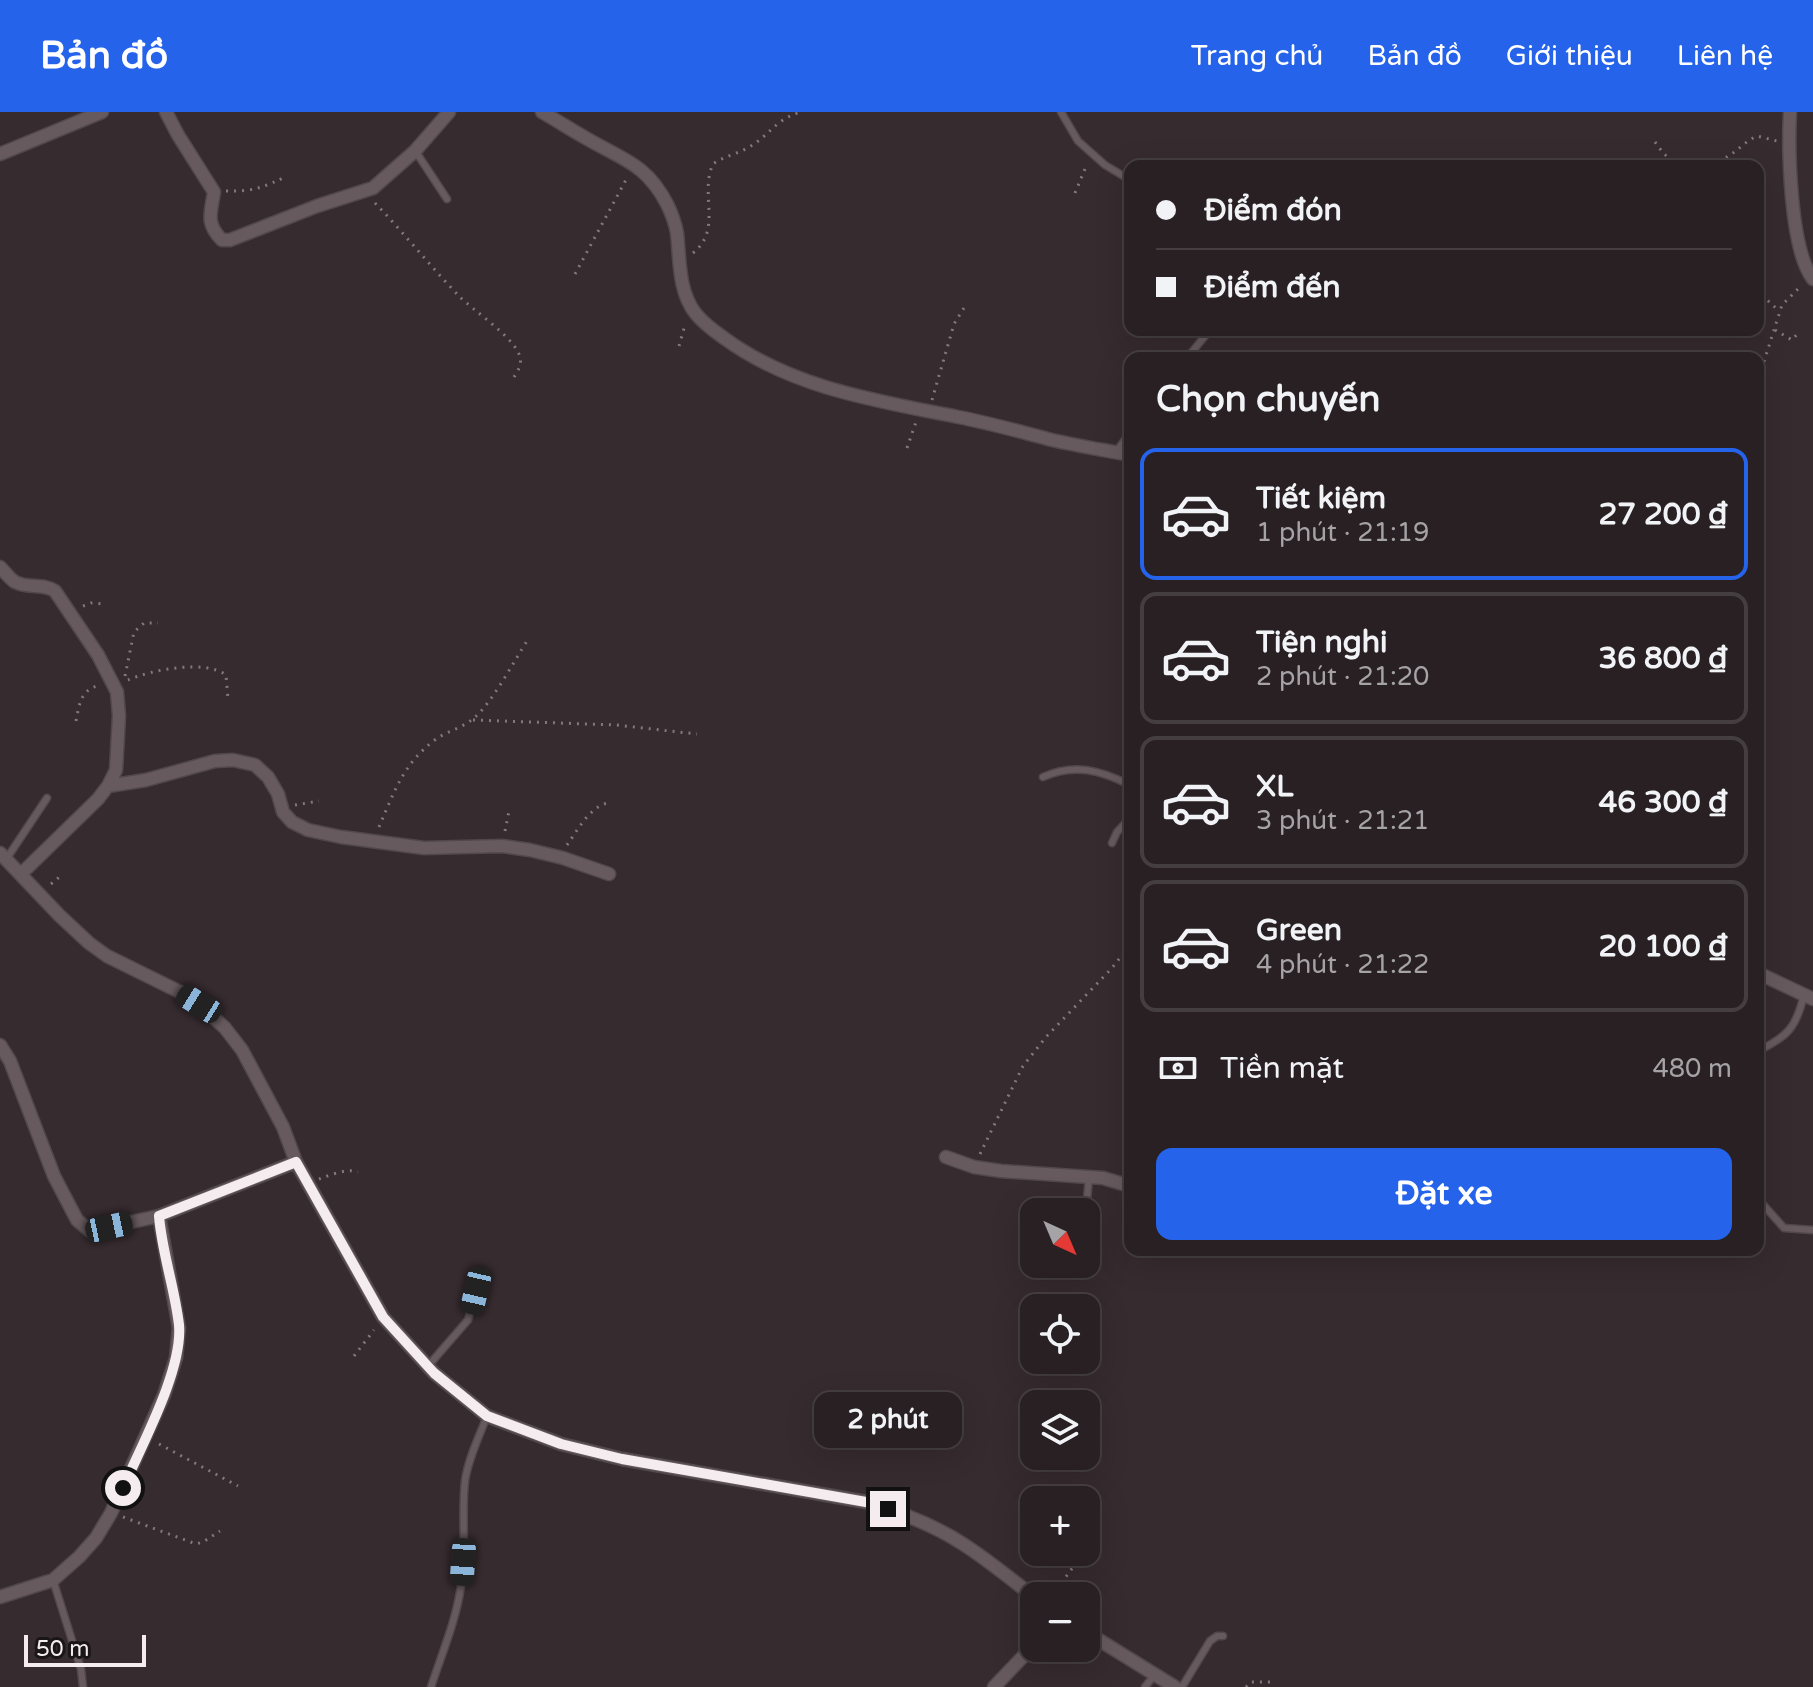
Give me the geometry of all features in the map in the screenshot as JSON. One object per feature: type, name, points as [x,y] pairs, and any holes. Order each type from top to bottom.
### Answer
[{"type":"street","points":[[0,154],[102,112]]},
{"type":"street","points":[[166,112],[213,190],[209,218],[216,235],[222,240],[230,240],[373,188],[415,151],[449,112]]},
{"type":"street","points":[[542,112],[634,164],[649,176],[673,216],[683,284],[691,306],[710,328],[739,349],[810,383],[923,411],[1124,454]]},
{"type":"street","points":[[1790,112],[1788,145],[1798,246],[1812,278]]},
{"type":"street","points":[[0,567],[15,581],[31,586],[47,586],[55,591],[114,685],[119,716],[116,770],[108,786],[21,874]]},
{"type":"street","points":[[108,786],[146,780],[215,761],[233,760],[255,765],[268,777],[278,794],[283,812],[292,822],[308,830],[424,848],[502,846],[530,850],[609,874]]},
{"type":"street","points":[[3,856],[89,943],[107,956],[180,992],[212,1015],[242,1050],[283,1127],[296,1162],[383,1317],[428,1366],[487,1416],[561,1444],[622,1459],[866,1502],[888,1509],[937,1529],[963,1544],[1020,1587]]},
{"type":"street","points":[[1764,976],[1808,997]]},
{"type":"street","points":[[0,1045],[16,1075],[54,1176],[77,1220],[90,1231],[159,1216],[296,1162]]},
{"type":"street","points":[[946,1157],[974,1167],[1103,1178],[1124,1184]]},
{"type":"street","points":[[0,1597],[53,1580],[96,1538],[111,1513],[164,1395],[176,1358],[179,1328],[159,1216]]},
{"type":"street","points":[[1100,1641],[1175,1687]]},
{"type":"street","points":[[994,1687],[1020,1660]]},
{"type":"lane","points":[[1061,112],[1078,141],[1105,165],[1124,176]]},
{"type":"lane","points":[[415,151],[447,199]]},
{"type":"lane","points":[[1192,352],[1205,336]]},
{"type":"lane","points":[[1116,452],[1124,441]]},
{"type":"lane","points":[[1043,777],[1066,769],[1086,769],[1124,782]]},
{"type":"lane","points":[[3,856],[47,798]]},
{"type":"lane","points":[[1112,843],[1124,824]]},
{"type":"lane","points":[[1764,1048],[1788,1033],[1808,997]]},
{"type":"lane","points":[[1087,1198],[1089,1177]]},
{"type":"lane","points":[[1764,1206],[1784,1228],[1813,1230]]},
{"type":"lane","points":[[428,1366],[468,1320],[476,1291]]},
{"type":"lane","points":[[431,1687],[453,1624],[461,1585],[465,1476],[487,1416]]},
{"type":"lane","points":[[53,1580],[81,1669],[83,1687]]},
{"type":"lane","points":[[1182,1687],[1210,1641],[1223,1636]]},
{"type":"lane","points":[[1145,1687],[1155,1674]]},
{"type":"path","points":[[679,259],[698,248],[706,238],[709,226],[708,177],[713,164],[747,149],[779,121],[798,113]]},
{"type":"path","points":[[1719,160],[1757,136],[1788,145]]},
{"type":"path","points":[[1655,142],[1673,160]]},
{"type":"path","points":[[1075,193],[1091,153]]},
{"type":"path","points":[[575,274],[634,164]]},
{"type":"path","points":[[213,190],[257,190],[287,176]]},
{"type":"path","points":[[364,192],[461,297],[517,350],[521,361],[512,380]]},
{"type":"path","points":[[1764,361],[1782,305],[1812,278]]},
{"type":"path","points":[[1764,296],[1779,311]]},
{"type":"path","points":[[907,448],[937,386],[954,324],[967,303]]},
{"type":"path","points":[[679,346],[691,306]]},
{"type":"path","points":[[1774,330],[1792,340],[1800,331]]},
{"type":"path","points":[[72,615],[83,605],[103,604]]},
{"type":"path","points":[[158,623],[144,623],[134,632],[124,681],[169,668],[217,669],[226,675],[228,699]]},
{"type":"path","points":[[373,841],[402,773],[420,752],[439,737],[473,720],[527,641]]},
{"type":"path","points":[[76,721],[81,697],[87,691],[114,685]]},
{"type":"path","points":[[473,720],[616,725],[697,734]]},
{"type":"path","points":[[281,807],[319,801]]},
{"type":"path","points":[[559,857],[592,811],[599,804],[608,803]]},
{"type":"path","points":[[502,846],[509,811]]},
{"type":"path","points":[[39,894],[63,874]]},
{"type":"path","points":[[974,1167],[1023,1066],[1124,953]]},
{"type":"path","points":[[307,1182],[352,1170],[358,1172]]},
{"type":"path","points":[[354,1356],[383,1317]]},
{"type":"path","points":[[145,1436],[238,1486]]},
{"type":"path","points":[[111,1513],[196,1544],[220,1531]]},
{"type":"path","points":[[1246,1687],[1251,1682],[1272,1682]]},
{"type":"route","points":[[123,1488],[164,1395],[176,1358],[179,1328],[159,1216],[296,1162],[383,1317],[434,1373],[487,1416],[561,1444],[622,1459],[866,1502],[888,1509]]}]
